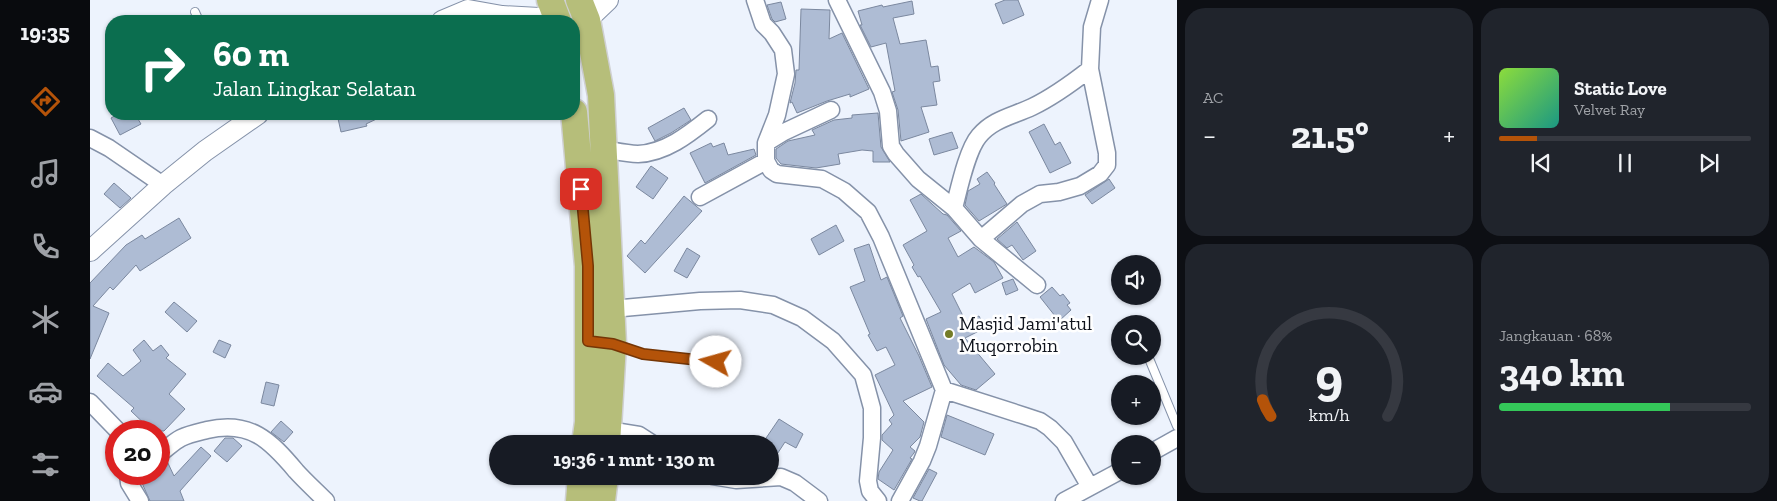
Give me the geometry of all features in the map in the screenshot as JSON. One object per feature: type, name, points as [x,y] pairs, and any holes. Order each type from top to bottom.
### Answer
[{"type":"highway","points":[[583,10],[601,96],[612,309],[600,342],[586,435]]},
{"type":"highway","points":[[575,120],[588,266],[600,342],[608,435]]},
{"type":"highway","points":[[578,501],[581,485]]},
{"type":"highway","points":[[602,501],[604,485]]},
{"type":"street","points":[[583,10],[608,0]]},
{"type":"street","points":[[755,0],[763,24],[772,33],[783,50],[786,74],[777,115],[766,143],[766,160],[771,170],[777,174],[822,179],[844,191],[868,212],[881,237],[944,390],[925,454],[900,501]]},
{"type":"street","points":[[837,0],[882,92],[888,111],[891,146],[910,171],[954,208],[981,239],[1037,285]]},
{"type":"street","points":[[981,239],[1028,201],[1040,194],[1059,192],[1080,186],[1100,174],[1107,165],[1107,153],[1090,70],[1092,27],[1100,0]]},
{"type":"street","points":[[454,15],[473,5],[499,15]]},
{"type":"street","points":[[520,15],[555,13]]},
{"type":"street","points":[[954,208],[970,154],[978,137],[992,123],[1032,107],[1054,95],[1090,70]]},
{"type":"street","points":[[766,143],[784,132],[831,110]]},
{"type":"street","points":[[603,149],[639,154],[657,150],[682,139],[708,119]]},
{"type":"street","points":[[90,250],[163,185],[239,123],[245,120]]},
{"type":"street","points":[[90,138],[109,148],[163,185]]},
{"type":"street","points":[[700,196],[766,160]]},
{"type":"street","points":[[612,309],[700,301],[740,300],[773,305],[802,318],[833,342],[863,375],[872,408],[872,438],[868,481],[870,491],[878,501]]},
{"type":"street","points":[[944,390],[1040,421],[1064,442],[1090,488]]},
{"type":"street","points":[[90,402],[107,420]]},
{"type":"street","points":[[170,446],[180,438],[219,428],[239,428],[258,434],[272,443],[296,472],[326,501]]},
{"type":"street","points":[[1161,447],[1177,438]]},
{"type":"street","points":[[1064,501],[1111,476]]},
{"type":"street","points":[[779,477],[795,483],[819,501]]},
{"type":"street","points":[[130,485],[140,501]]},
{"type":"lane","points":[[600,342],[643,354],[716,362]]},
{"type":"lane","points":[[1152,365],[1177,426]]},
{"type":"building","points":[[1005,0],[1018,0],[1024,15],[1003,24],[995,4]]},
{"type":"building","points":[[912,1],[914,14],[893,18],[900,44],[926,40],[931,67],[938,66],[940,81],[933,82],[937,105],[921,107],[929,132],[901,141],[898,110],[892,92],[895,91],[886,43],[871,47],[860,25],[862,25],[858,11],[882,5],[883,7]]},
{"type":"building","points":[[781,2],[786,19],[775,22],[767,5]]},
{"type":"building","points":[[801,9],[830,10],[829,39],[842,33],[869,89],[850,97],[850,94],[827,101],[797,113],[792,102],[790,103],[796,70],[799,70]]},
{"type":"building","points":[[684,108],[691,120],[655,141],[648,128]]},
{"type":"building","points":[[878,113],[881,147],[890,162],[873,162],[873,151],[862,150],[838,154],[840,164],[816,168],[781,164],[776,158],[776,149],[788,141],[815,135],[812,130],[834,120],[852,118],[852,115]]},
{"type":"building","points":[[112,120],[139,120],[141,124],[120,135]]},
{"type":"building","points":[[338,120],[374,120],[366,124],[367,126],[341,132]]},
{"type":"building","points":[[1044,124],[1055,145],[1060,142],[1071,163],[1050,173],[1029,132]]},
{"type":"building","points":[[952,132],[958,148],[934,155],[929,139]]},
{"type":"building","points":[[711,143],[713,147],[724,143],[728,155],[754,149],[756,155],[705,183],[690,153]]},
{"type":"building","points":[[651,166],[668,178],[653,199],[636,187]]},
{"type":"building","points":[[987,172],[1007,204],[979,221],[965,205],[968,191],[980,184],[977,179]]},
{"type":"building","points":[[1109,179],[1115,188],[1092,204],[1085,195]]},
{"type":"building","points":[[114,183],[131,198],[120,208],[104,194]]},
{"type":"building","points":[[921,194],[943,214],[947,215],[961,231],[948,238],[958,257],[974,247],[994,262],[1003,278],[975,293],[970,283],[952,294],[966,322],[979,316],[985,328],[965,338],[995,374],[976,390],[961,385],[944,365],[926,319],[941,312],[920,276],[918,277],[912,267],[914,265],[903,245],[927,231],[910,200]]},
{"type":"building","points":[[684,196],[702,211],[645,273],[627,256],[641,240],[645,244]]},
{"type":"building","points":[[179,218],[191,238],[140,271],[136,265],[113,290],[110,287],[93,306],[109,313],[90,359],[90,283],[126,245],[142,235],[145,239]]},
{"type":"building","points":[[1017,222],[1036,251],[1023,260],[1012,245],[1007,248],[997,239]]},
{"type":"building","points":[[836,225],[844,241],[819,255],[811,239]]},
{"type":"building","points":[[869,244],[881,280],[887,277],[903,316],[900,318],[932,387],[903,401],[924,422],[920,437],[910,447],[915,451],[910,458],[912,459],[894,490],[878,479],[879,472],[893,450],[882,440],[882,435],[892,424],[889,420],[894,415],[875,375],[895,365],[886,347],[877,351],[868,335],[870,334],[850,287],[865,281],[854,249]]},
{"type":"building","points":[[687,248],[700,256],[687,278],[674,271]]},
{"type":"building","points":[[1013,279],[1018,290],[1006,295],[1002,283]]},
{"type":"building","points":[[1052,287],[1060,296],[1063,294],[1070,303],[1067,305],[1071,310],[1059,321],[1040,297]]},
{"type":"building","points":[[174,302],[197,321],[187,332],[165,312]]},
{"type":"building","points":[[144,340],[153,351],[161,345],[169,355],[166,358],[186,374],[169,394],[185,409],[170,425],[170,420],[140,420],[131,411],[134,408],[97,376],[108,363],[123,376],[141,361],[133,350]]},
{"type":"building","points":[[219,340],[231,345],[225,358],[213,352]]},
{"type":"building","points":[[266,382],[279,385],[274,406],[261,403]]},
{"type":"building","points":[[947,415],[994,434],[985,455],[941,437]]},
{"type":"building","points":[[779,419],[803,434],[796,448],[785,442],[779,451],[779,435],[768,435]]},
{"type":"building","points":[[281,421],[293,432],[284,442],[271,432]]},
{"type":"building","points":[[225,438],[233,438],[242,446],[227,462],[214,451]]},
{"type":"building","points":[[201,447],[211,456],[180,491],[184,501],[150,501],[143,485],[170,485],[170,467],[174,476]]},
{"type":"building","points":[[929,469],[937,473],[922,501],[920,501],[913,498]]},
{"type":"place","name":"Masjid Jami'atul Muqorrobin","points":[[949,334]]},
{"type":"route","points":[[581,189],[588,266],[588,341],[613,344],[643,354],[716,362]]}]
